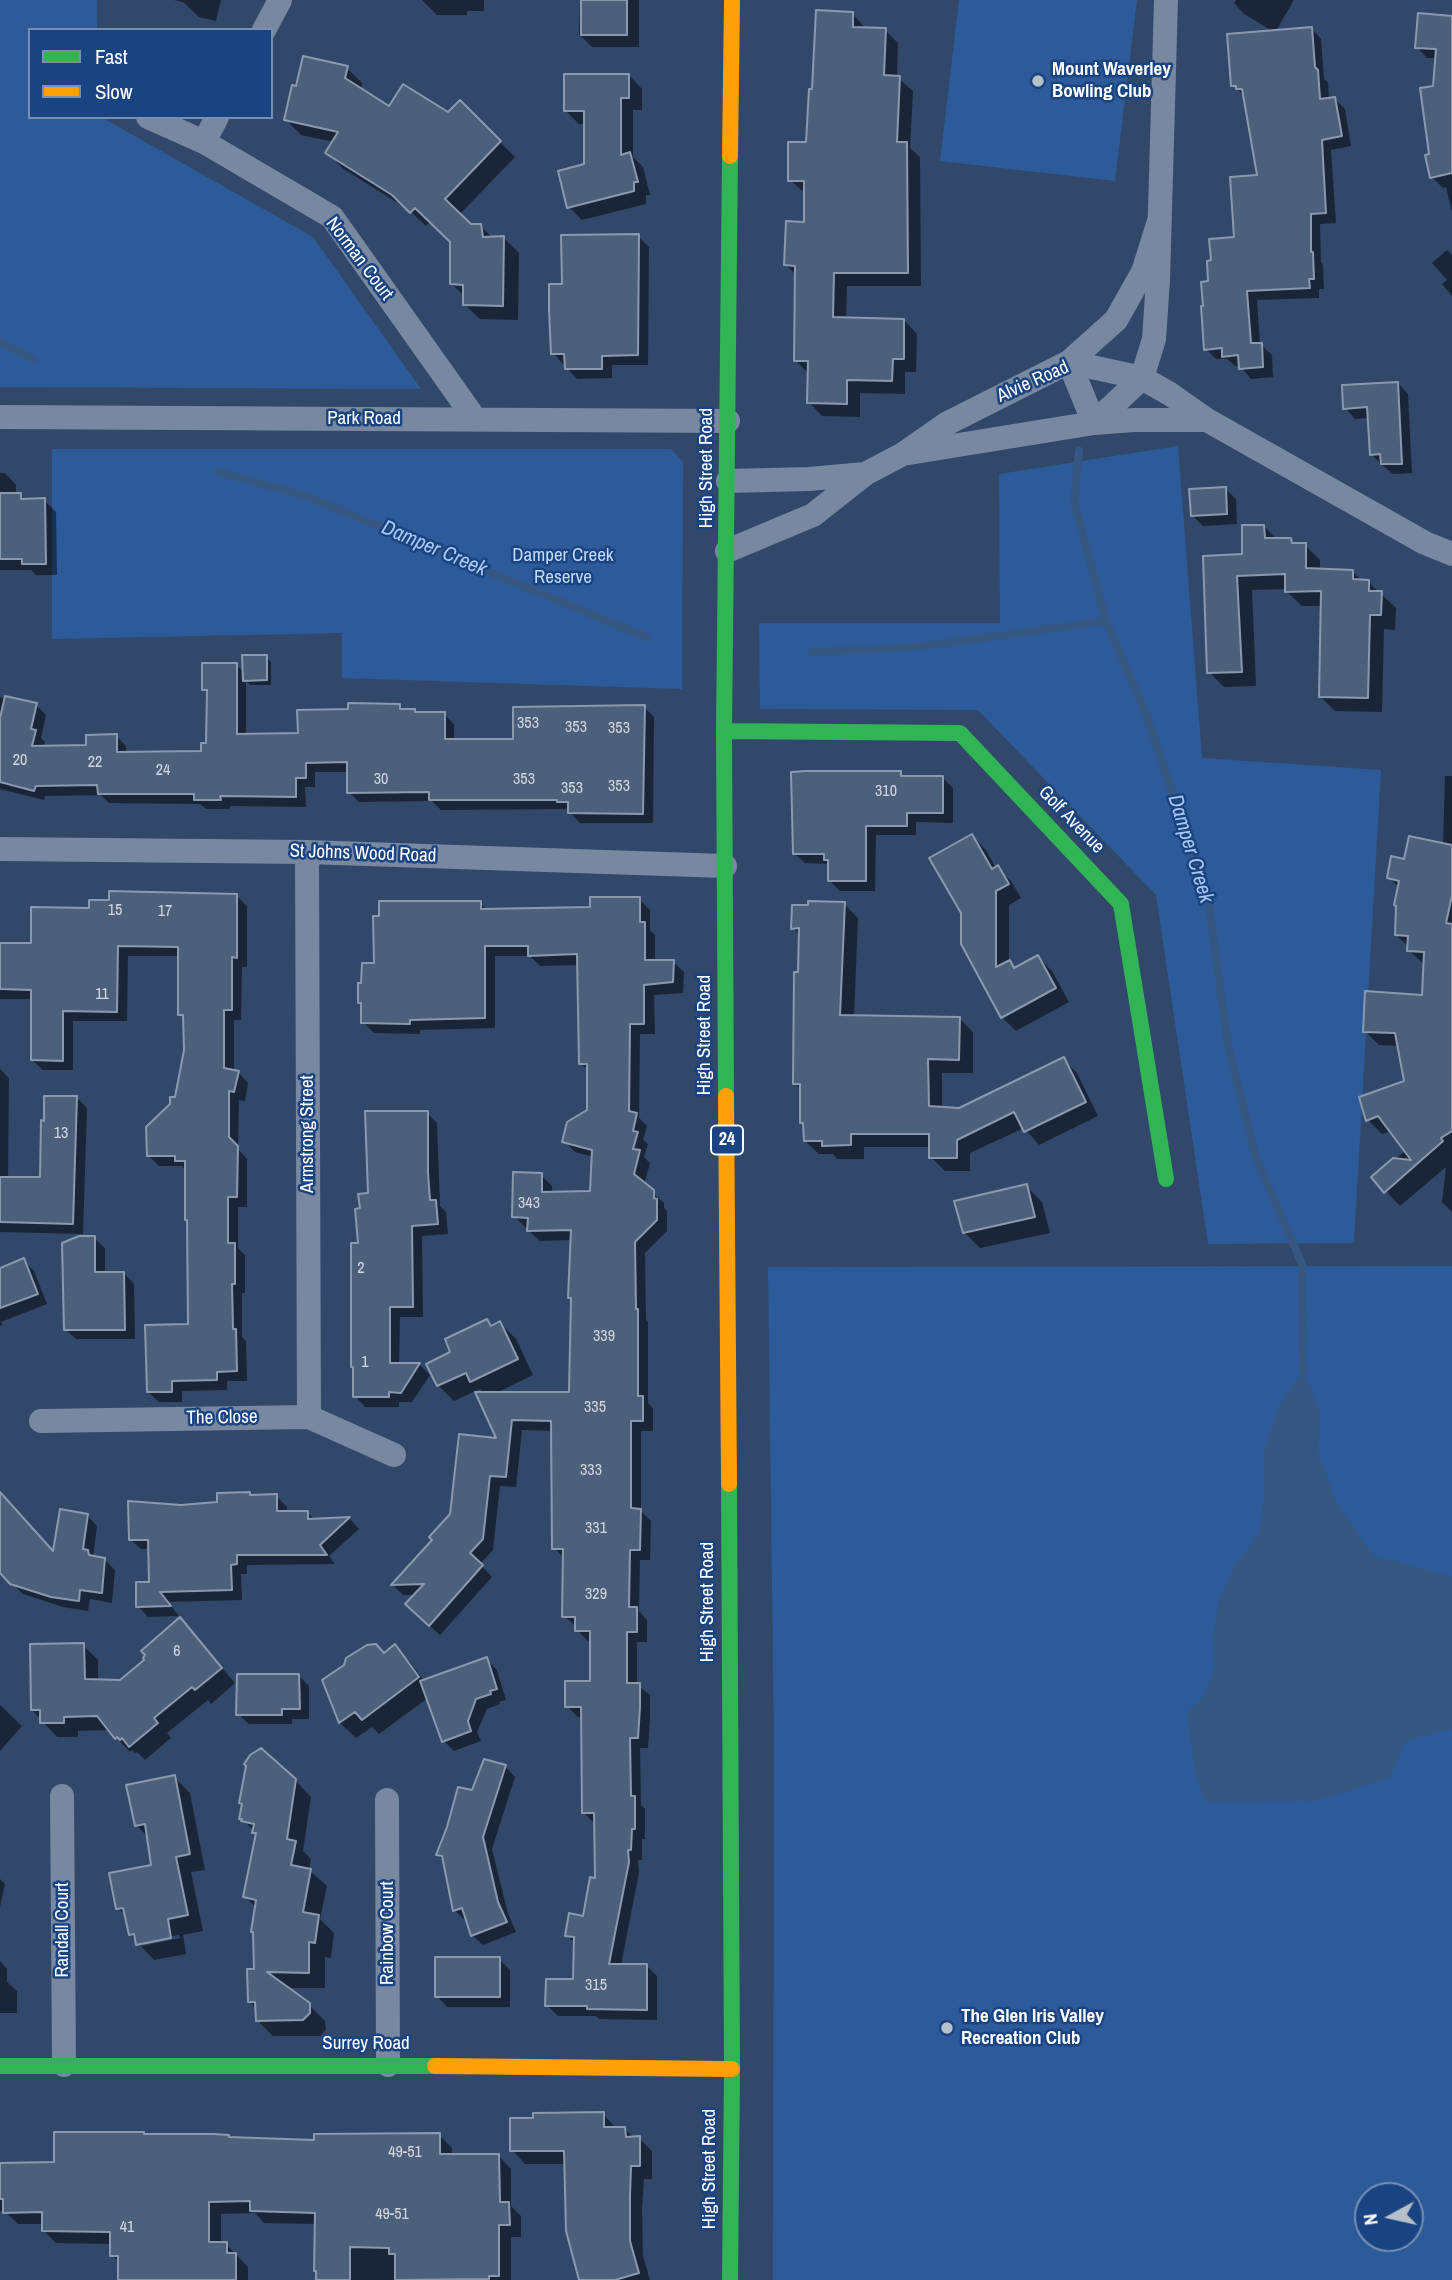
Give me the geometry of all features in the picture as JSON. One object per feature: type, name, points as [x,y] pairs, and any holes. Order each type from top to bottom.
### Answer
[{"type":"main road","name":"High Street Road","points":[[730,2280],[732,2070],[724,731],[732,0]]},
{"type":"main road","name":"Golf Avenue","points":[[724,731],[960,733],[1121,904],[1166,1180]]},
{"type":"main road","name":"Surrey Road","points":[[0,2066],[388,2065],[732,2070]]},
{"type":"street","points":[[265,28],[281,0]]},
{"type":"street","points":[[1159,221],[1143,272],[1116,320],[1069,362],[1094,423],[1142,378],[1154,339],[1158,279],[1166,0]]},
{"type":"street","name":"Norman Court","points":[[152,119],[204,142],[332,218],[475,419]]},
{"type":"street","points":[[204,142],[216,119]]},
{"type":"street","name":"Alvie Road","points":[[727,551],[813,515],[865,474],[903,454],[946,424],[1069,362],[1142,378],[1207,420],[1425,543],[1452,554]]},
{"type":"street","name":"Park Road","points":[[0,417],[728,421]]},
{"type":"street","name":"Alvie Road","points":[[903,454],[1094,423],[1207,420]]},
{"type":"street","name":"Alvie Road","points":[[727,481],[808,479],[865,474]]},
{"type":"street","name":"St Johns Wood Road","points":[[0,849],[306,852],[725,866]]},
{"type":"street","name":"Armstrong Street","points":[[306,852],[309,1417]]},
{"type":"street","name":"The Close","points":[[41,1421],[309,1417],[394,1455]]},
{"type":"street","name":"Randall Court","points":[[62,1796],[64,2064]]},
{"type":"street","name":"Rainbow Court","points":[[387,1800],[388,2065]]},
{"type":"green space","points":[[0,0],[97,0],[97,28],[28,28],[28,119],[105,119],[313,237],[421,389],[0,387]]},
{"type":"green space","name":"Mount Waverley Bowling Club","points":[[959,0],[1137,0],[1115,181],[940,161]]},
{"type":"green space","points":[[1178,446],[1202,758],[1381,770],[1354,1243],[1208,1244],[1156,895],[978,710],[760,709],[759,623],[1000,623],[999,474]]},
{"type":"green space","name":"Damper Creek Reserve","points":[[52,449],[671,449],[683,462],[682,689],[342,678],[342,633],[52,639]]},
{"type":"green space","points":[[1452,1266],[1452,2280],[773,2280],[774,1745],[768,1267]]},
{"type":"shaded area","points":[[1303,1371],[1320,1410],[1318,1452],[1336,1502],[1373,1555],[1452,1577],[1452,1729],[1405,1741],[1390,1777],[1316,1801],[1205,1802],[1195,1772],[1187,1712],[1204,1697],[1213,1673],[1213,1639],[1218,1602],[1235,1565],[1259,1534],[1264,1492],[1264,1451],[1278,1408]]},
{"type":"building","points":[[581,0],[627,0],[627,35],[581,35]]},
{"type":"building","points":[[816,10],[853,12],[853,27],[886,28],[884,75],[900,76],[897,142],[907,142],[908,273],[834,273],[833,317],[904,319],[904,359],[893,359],[892,381],[847,380],[847,404],[807,403],[808,361],[794,361],[795,266],[784,265],[786,221],[804,222],[804,181],[788,181],[788,142],[806,142]]},
{"type":"building","points":[[1418,13],[1452,16],[1452,173],[1430,178],[1425,155],[1429,154],[1420,88],[1433,86],[1436,49],[1415,48]]},
{"type":"building","points":[[1312,27],[1320,99],[1335,97],[1342,136],[1322,140],[1326,213],[1311,214],[1314,279],[1309,279],[1310,288],[1247,291],[1251,343],[1262,343],[1263,367],[1239,369],[1238,355],[1222,357],[1222,348],[1204,350],[1201,306],[1201,282],[1208,281],[1207,261],[1211,260],[1209,239],[1234,237],[1230,177],[1257,175],[1242,89],[1231,86],[1227,34]]},
{"type":"building","points":[[303,56],[348,66],[345,78],[389,106],[403,84],[448,112],[460,100],[501,141],[445,199],[471,224],[481,224],[483,237],[504,236],[503,306],[463,305],[463,285],[450,284],[450,242],[415,208],[410,213],[392,195],[325,153],[338,132],[284,120],[292,85],[296,86]]},
{"type":"building","points":[[564,74],[629,74],[629,98],[621,98],[621,155],[630,152],[638,182],[634,182],[634,191],[567,208],[558,171],[584,164],[584,111],[564,111]]},
{"type":"building","points":[[639,234],[638,355],[602,356],[602,369],[565,369],[564,354],[551,354],[549,310],[549,284],[562,284],[561,235]]},
{"type":"building","points":[[1398,382],[1402,464],[1381,464],[1380,454],[1370,455],[1367,407],[1343,409],[1342,385]]},
{"type":"building","points":[[1226,487],[1227,514],[1191,516],[1189,489]]},
{"type":"building","points":[[0,493],[21,493],[21,499],[45,498],[46,564],[22,564],[22,559],[0,559]]},
{"type":"building","points":[[1242,525],[1264,525],[1265,538],[1291,538],[1292,543],[1306,543],[1306,568],[1353,570],[1353,579],[1369,580],[1369,591],[1382,591],[1381,615],[1370,615],[1368,698],[1319,697],[1321,591],[1285,592],[1285,574],[1237,576],[1242,672],[1207,673],[1203,556],[1242,554]]},
{"type":"building","points":[[242,655],[267,655],[267,680],[243,681]]},
{"type":"building","points":[[202,663],[237,663],[237,734],[298,733],[297,710],[348,709],[348,703],[400,704],[400,709],[415,709],[415,712],[445,712],[445,739],[513,739],[513,707],[645,705],[643,814],[568,813],[568,802],[557,800],[429,800],[429,792],[347,793],[347,762],[306,763],[306,778],[296,778],[296,797],[220,796],[221,800],[194,800],[194,794],[98,794],[97,785],[36,786],[34,791],[0,782],[0,718],[5,696],[37,703],[31,729],[36,730],[32,746],[86,745],[86,735],[117,734],[117,752],[201,751],[201,743],[206,743],[207,690],[202,690]]},
{"type":"building","points":[[901,771],[901,776],[943,776],[943,813],[907,813],[907,826],[866,826],[866,881],[828,881],[828,860],[824,860],[824,854],[793,854],[791,772]]},
{"type":"building","points":[[972,834],[992,869],[998,865],[1009,884],[996,891],[996,967],[1010,960],[1014,968],[1038,955],[1056,988],[1001,1018],[961,944],[961,913],[929,858]]},
{"type":"building","points":[[1409,836],[1452,845],[1452,896],[1446,923],[1452,924],[1452,1131],[1441,1138],[1443,1141],[1384,1193],[1371,1177],[1393,1158],[1411,1160],[1378,1116],[1366,1121],[1359,1097],[1404,1081],[1395,1033],[1363,1032],[1365,991],[1422,995],[1424,952],[1407,951],[1408,936],[1395,935],[1394,905],[1399,881],[1387,878],[1391,856],[1404,859]]},
{"type":"building","points":[[109,891],[237,894],[237,958],[232,957],[232,1010],[224,1010],[224,1068],[239,1071],[234,1092],[229,1091],[229,1137],[238,1146],[237,1197],[228,1197],[228,1243],[235,1243],[235,1284],[232,1284],[237,1371],[217,1372],[217,1380],[172,1381],[172,1392],[147,1392],[145,1325],[188,1324],[185,1161],[175,1161],[175,1156],[147,1156],[146,1127],[170,1104],[170,1097],[175,1097],[184,1050],[183,1015],[178,1015],[178,947],[118,946],[117,1012],[63,1011],[63,1061],[31,1060],[31,990],[0,989],[0,943],[31,943],[31,907],[89,908],[89,900],[109,900]]},
{"type":"building","points":[[590,897],[640,897],[640,922],[645,922],[645,960],[674,960],[673,982],[644,985],[644,1024],[630,1024],[629,1111],[637,1113],[633,1131],[638,1132],[633,1149],[640,1150],[634,1174],[654,1190],[657,1220],[635,1242],[638,1396],[643,1396],[643,1421],[631,1421],[631,1508],[641,1509],[640,1550],[630,1550],[629,1607],[637,1607],[637,1632],[627,1632],[627,1683],[640,1683],[640,1707],[638,1738],[630,1738],[631,1796],[635,1796],[635,1829],[632,1829],[629,1862],[609,1964],[647,1964],[647,2010],[545,2006],[546,1979],[573,1979],[574,1937],[565,1936],[569,1913],[583,1916],[590,1877],[595,1878],[594,1813],[582,1813],[581,1707],[565,1707],[565,1681],[590,1681],[590,1631],[575,1631],[575,1617],[562,1617],[563,1549],[552,1549],[551,1421],[512,1420],[506,1477],[490,1476],[483,1539],[470,1553],[483,1565],[429,1626],[405,1604],[424,1584],[391,1585],[432,1540],[429,1537],[450,1514],[459,1434],[496,1438],[475,1392],[569,1392],[571,1298],[568,1298],[571,1230],[527,1231],[528,1218],[512,1217],[513,1172],[542,1173],[542,1192],[590,1191],[592,1150],[562,1142],[567,1122],[587,1110],[587,1064],[579,1064],[577,954],[528,956],[528,946],[485,946],[485,1018],[410,1020],[410,1024],[361,1023],[361,1003],[358,1003],[362,963],[374,963],[373,916],[379,916],[379,901],[481,901],[481,909],[590,907]]},
{"type":"building","points":[[808,901],[845,902],[840,1015],[960,1017],[959,1060],[928,1059],[929,1106],[959,1108],[1064,1057],[1086,1102],[1024,1132],[1014,1112],[957,1140],[957,1158],[929,1158],[929,1134],[851,1134],[851,1145],[822,1146],[822,1141],[804,1141],[803,1123],[800,1123],[800,1084],[793,1084],[794,972],[798,972],[799,928],[791,929],[792,905],[808,905]]},
{"type":"building","points":[[44,1096],[77,1096],[73,1224],[0,1222],[0,1177],[40,1177]]},
{"type":"building","points":[[365,1111],[428,1111],[430,1200],[436,1200],[438,1224],[412,1226],[413,1307],[390,1307],[390,1363],[420,1363],[401,1393],[389,1392],[389,1397],[353,1397],[351,1243],[358,1243],[355,1209],[360,1208],[358,1194],[368,1193]]},
{"type":"building","points":[[1027,1184],[1035,1217],[963,1233],[954,1201]]},
{"type":"building","points":[[79,1236],[95,1236],[95,1272],[124,1272],[125,1330],[64,1330],[62,1243]]},
{"type":"building","points":[[24,1258],[38,1294],[0,1308],[0,1268]]},
{"type":"building","points":[[487,1319],[491,1326],[500,1321],[518,1359],[470,1382],[466,1373],[437,1386],[426,1364],[450,1352],[445,1339]]},
{"type":"building","points":[[0,1492],[53,1551],[60,1509],[88,1514],[83,1549],[88,1550],[89,1555],[105,1558],[102,1593],[80,1590],[79,1601],[51,1597],[10,1584],[0,1573]]},
{"type":"building","points":[[250,1492],[250,1495],[277,1494],[277,1511],[308,1511],[308,1519],[350,1517],[320,1545],[327,1555],[237,1555],[237,1564],[231,1565],[232,1590],[160,1592],[171,1606],[136,1607],[136,1582],[149,1582],[148,1540],[129,1540],[128,1501],[181,1505],[217,1502],[217,1493]]},
{"type":"building","points":[[180,1617],[222,1668],[195,1690],[192,1687],[154,1718],[158,1723],[129,1747],[122,1738],[115,1739],[97,1716],[64,1717],[64,1723],[40,1723],[40,1710],[31,1710],[30,1644],[84,1643],[85,1679],[120,1680],[144,1660],[145,1655],[141,1651]]},
{"type":"building","points":[[376,1644],[384,1653],[395,1644],[419,1677],[362,1720],[355,1712],[339,1723],[322,1680],[344,1665],[346,1658],[367,1645]]},
{"type":"building","points":[[487,1657],[497,1689],[476,1699],[468,1721],[471,1731],[442,1742],[420,1681]]},
{"type":"building","points":[[237,1674],[299,1674],[300,1709],[282,1709],[282,1715],[236,1715]]},
{"type":"building","points":[[261,1748],[296,1779],[287,1839],[296,1841],[291,1865],[311,1869],[303,1912],[319,1915],[315,1943],[309,1942],[309,1973],[267,1972],[310,2003],[310,2013],[303,2020],[256,2021],[255,2002],[248,2002],[247,1969],[254,1969],[251,1932],[256,1900],[243,1897],[256,1833],[252,1833],[254,1824],[239,1819],[242,1804],[239,1803],[246,1766],[244,1764],[250,1755]]},
{"type":"building","points":[[484,1759],[506,1765],[483,1837],[498,1902],[507,1922],[471,1936],[462,1908],[453,1911],[442,1856],[436,1855],[458,1787],[472,1790]]},
{"type":"building","points":[[175,1775],[190,1854],[176,1857],[188,1915],[168,1919],[171,1938],[136,1945],[134,1934],[129,1935],[123,1908],[116,1909],[109,1873],[151,1865],[145,1824],[135,1826],[126,1785]]},
{"type":"building","points":[[435,1957],[500,1957],[500,1997],[435,1997]]},
{"type":"building","points":[[604,2112],[604,2127],[625,2127],[626,2137],[640,2136],[640,2166],[631,2166],[630,2195],[630,2241],[639,2273],[615,2280],[579,2280],[566,2231],[564,2151],[510,2151],[510,2118],[533,2118],[533,2113]]},
{"type":"building","points":[[54,2132],[214,2134],[314,2140],[314,2134],[440,2133],[440,2154],[499,2154],[500,2202],[509,2202],[510,2225],[499,2225],[499,2276],[489,2276],[489,2279],[395,2280],[395,2254],[389,2254],[389,2248],[350,2247],[350,2280],[316,2280],[315,2213],[250,2211],[250,2201],[209,2202],[209,2242],[227,2242],[227,2253],[236,2253],[236,2280],[118,2280],[118,2256],[110,2256],[110,2232],[42,2231],[42,2212],[3,2213],[3,2199],[0,2199],[0,2163],[54,2162]]},
{"type":"waterway","name":"Damper Creek","points":[[0,342],[33,359]]},
{"type":"waterway","points":[[1079,451],[1074,502],[1106,621]]},
{"type":"waterway","name":"Damper Creek","points":[[218,472],[306,496],[646,637]]},
{"type":"waterway","name":"Damper Creek","points":[[812,652],[916,647],[1106,621],[1146,714],[1208,899],[1228,1045],[1256,1158],[1302,1264],[1303,1371]]},
{"type":"traffic: fast","points":[[726,1096],[724,731],[730,156]]},
{"type":"traffic: fast","points":[[724,731],[960,733],[1121,904],[1166,1179]]},
{"type":"traffic: fast","points":[[729,1484],[732,2069],[730,2280]]},
{"type":"traffic: fast","points":[[0,2066],[435,2066]]},
{"type":"traffic: slow","points":[[730,156],[732,0]]},
{"type":"traffic: slow","points":[[726,1096],[729,1484]]},
{"type":"traffic: slow","points":[[435,2066],[732,2069]]},
{"type":"place","name":"Mount Waverley Bowling Club","points":[[1038,81]]},
{"type":"place","name":"The Glen Iris Valley Recreation Club","points":[[947,2028]]}]
